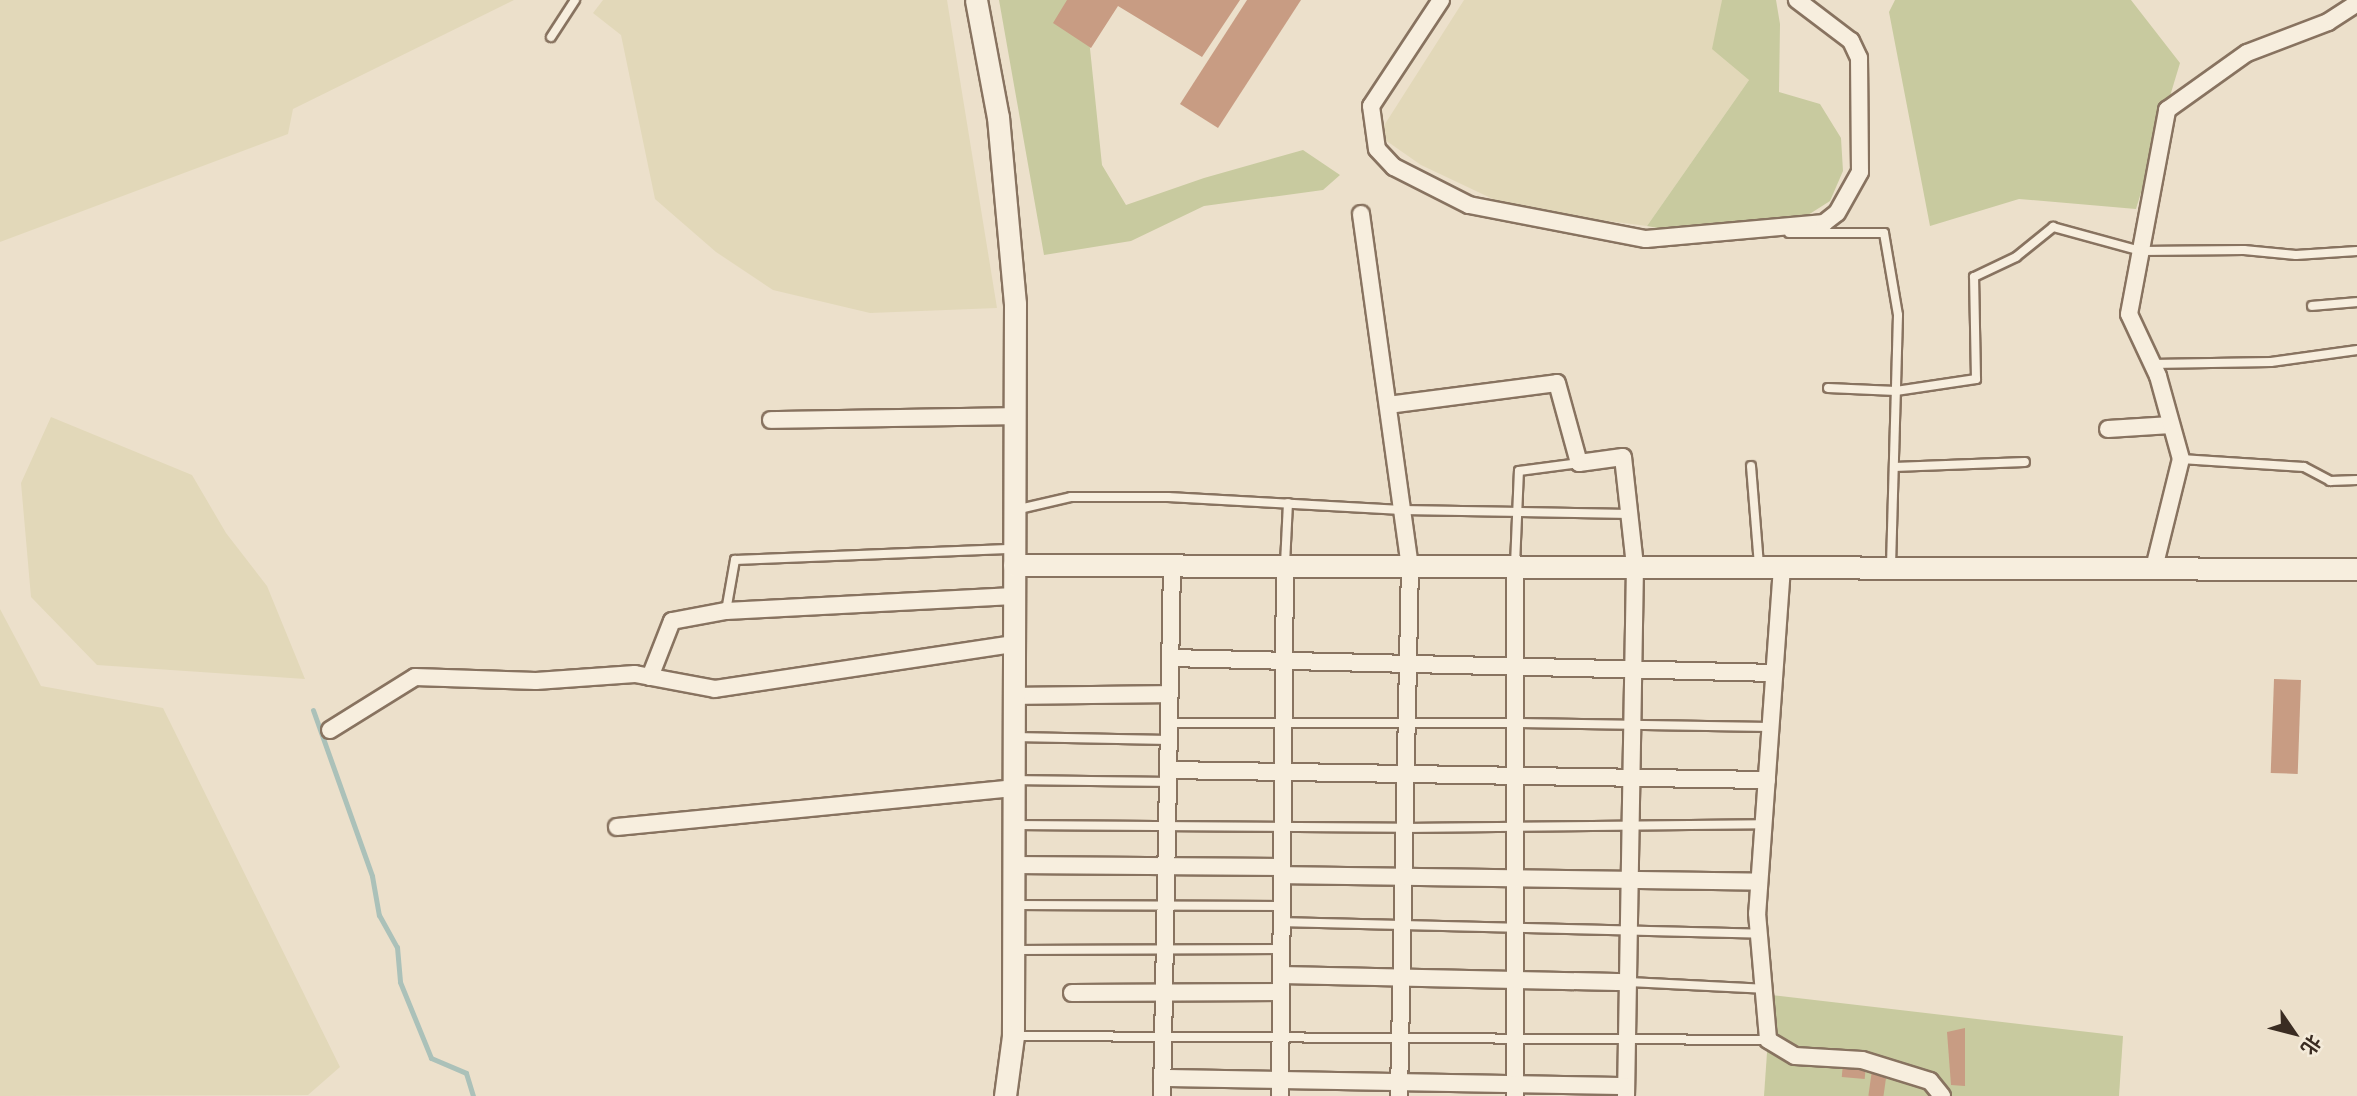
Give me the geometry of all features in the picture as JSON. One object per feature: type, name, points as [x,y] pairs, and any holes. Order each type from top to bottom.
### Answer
[{"type":"street","points":[[976,0],[998,117],[1015,303],[1013,1036],[1005,1096]]},
{"type":"street","points":[[1441,0],[1371,106],[1377,149],[1394,167],[1415,180],[1469,205],[1646,239],[1824,223],[1837,213],[1860,172],[1859,58],[1851,41],[1797,0]]},
{"type":"street","points":[[2154,568],[2180,460],[2152,364],[2129,314],[2167,110],[2247,53],[2328,22],[2357,3]]},
{"type":"street","points":[[1361,214],[1410,565],[1399,1089]]},
{"type":"street","points":[[1162,1078],[1281,1088],[1626,1091],[1635,566],[1623,457],[1579,463],[1557,383],[1388,405]]},
{"type":"street","points":[[771,420],[1014,415]]},
{"type":"street","points":[[2108,429],[2171,425]]},
{"type":"street","points":[[1014,557],[1172,564],[2357,569]]},
{"type":"street","points":[[1162,1096],[1172,564]]},
{"type":"street","points":[[1281,1088],[1284,564]]},
{"type":"street","points":[[1515,565],[1515,1090]]},
{"type":"street","points":[[1782,567],[1759,882],[1759,934],[1768,1040],[1796,1056],[1862,1060],[1930,1081],[1942,1096]]},
{"type":"street","points":[[650,677],[672,621],[726,611],[1014,596]]},
{"type":"street","points":[[330,730],[415,677],[536,681],[635,674],[715,689],[1013,644]]},
{"type":"street","points":[[1170,658],[1774,673]]},
{"type":"street","points":[[1014,696],[1169,694]]},
{"type":"street","points":[[1168,776],[1283,771],[1767,780]]},
{"type":"street","points":[[617,827],[1013,784]]},
{"type":"street","points":[[1013,865],[1166,864],[1403,875],[1759,882]]},
{"type":"street","points":[[1281,975],[1628,982]]},
{"type":"street","points":[[1072,993],[1281,992]]},
{"type":"lane","points":[[551,37],[575,0]]},
{"type":"lane","points":[[1828,388],[1896,391],[1976,379],[1974,277],[2016,257],[2053,227],[2141,251],[2244,250],[2296,255],[2357,251]]},
{"type":"lane","points":[[1789,233],[1884,233],[1898,315],[1891,567]]},
{"type":"lane","points":[[2312,306],[2357,302]]},
{"type":"lane","points":[[2152,364],[2271,362],[2357,350]]},
{"type":"lane","points":[[2180,460],[2304,467],[2330,481],[2357,480]]},
{"type":"lane","points":[[1894,467],[2025,462]]},
{"type":"lane","points":[[1515,565],[1519,471],[1579,463]]},
{"type":"lane","points":[[1751,466],[1759,566]]},
{"type":"lane","points":[[1014,510],[1071,497],[1168,497],[1402,510],[1630,514]]},
{"type":"lane","points":[[1284,564],[1288,503]]},
{"type":"lane","points":[[726,611],[735,560],[1014,557]]},
{"type":"lane","points":[[1169,723],[1515,723],[1770,727]]},
{"type":"lane","points":[[1014,737],[1168,740]]},
{"type":"lane","points":[[1013,784],[1168,776]]},
{"type":"lane","points":[[1013,825],[1404,828],[1763,824]]},
{"type":"lane","points":[[1013,905],[1166,905],[1402,925],[1759,934]]},
{"type":"lane","points":[[1013,950],[1282,949]]},
{"type":"lane","points":[[1628,982],[1764,989]]},
{"type":"lane","points":[[1013,1036],[1768,1040]]},
{"type":"shaded area","points":[[0,0],[514,0],[293,109],[288,134],[0,242]]},
{"type":"shaded area","points":[[603,0],[947,0],[997,308],[870,313],[773,290],[716,252],[655,199],[621,35],[593,13]]},
{"type":"shaded area","points":[[1464,0],[1722,0],[1721,11],[1749,80],[1647,226],[1514,209],[1421,165],[1378,135]]},
{"type":"shaded area","points":[[51,417],[192,475],[226,533],[267,586],[305,679],[97,665],[31,597],[21,483]]},
{"type":"shaded area","points":[[0,609],[41,686],[163,708],[340,1067],[308,1095],[0,1096]]},
{"type":"green space","points":[[999,0],[1085,0],[1102,165],[1126,205],[1204,178],[1303,150],[1340,175],[1323,190],[1204,206],[1131,241],[1044,255]]},
{"type":"green space","points":[[1722,0],[1776,0],[1780,24],[1779,92],[1820,104],[1841,138],[1843,171],[1830,201],[1808,215],[1773,224],[1684,233],[1647,226],[1749,80],[1712,49]]},
{"type":"green space","points":[[1895,0],[2131,0],[2180,63],[2136,209],[2019,199],[1930,226],[1889,12]]},
{"type":"green space","points":[[1771,995],[2123,1036],[2119,1096],[1764,1096]]},
{"type":"building","points":[[1067,0],[1240,0],[1202,57],[1118,6],[1091,48],[1053,23]]},
{"type":"building","points":[[1247,0],[1301,0],[1218,128],[1180,104]]},
{"type":"building","points":[[2274,679],[2301,680],[2298,774],[2271,773]]},
{"type":"building","points":[[1965,1028],[1965,1086],[1951,1085],[1947,1032]]},
{"type":"building","points":[[1843,1063],[1866,1065],[1865,1079],[1842,1077]]},
{"type":"building","points":[[1872,1070],[1887,1072],[1883,1096],[1868,1096]]},
{"type":"waterway","points":[[313,710],[372,876],[379,915],[397,947],[400,982],[431,1058],[466,1073],[473,1096]]}]
